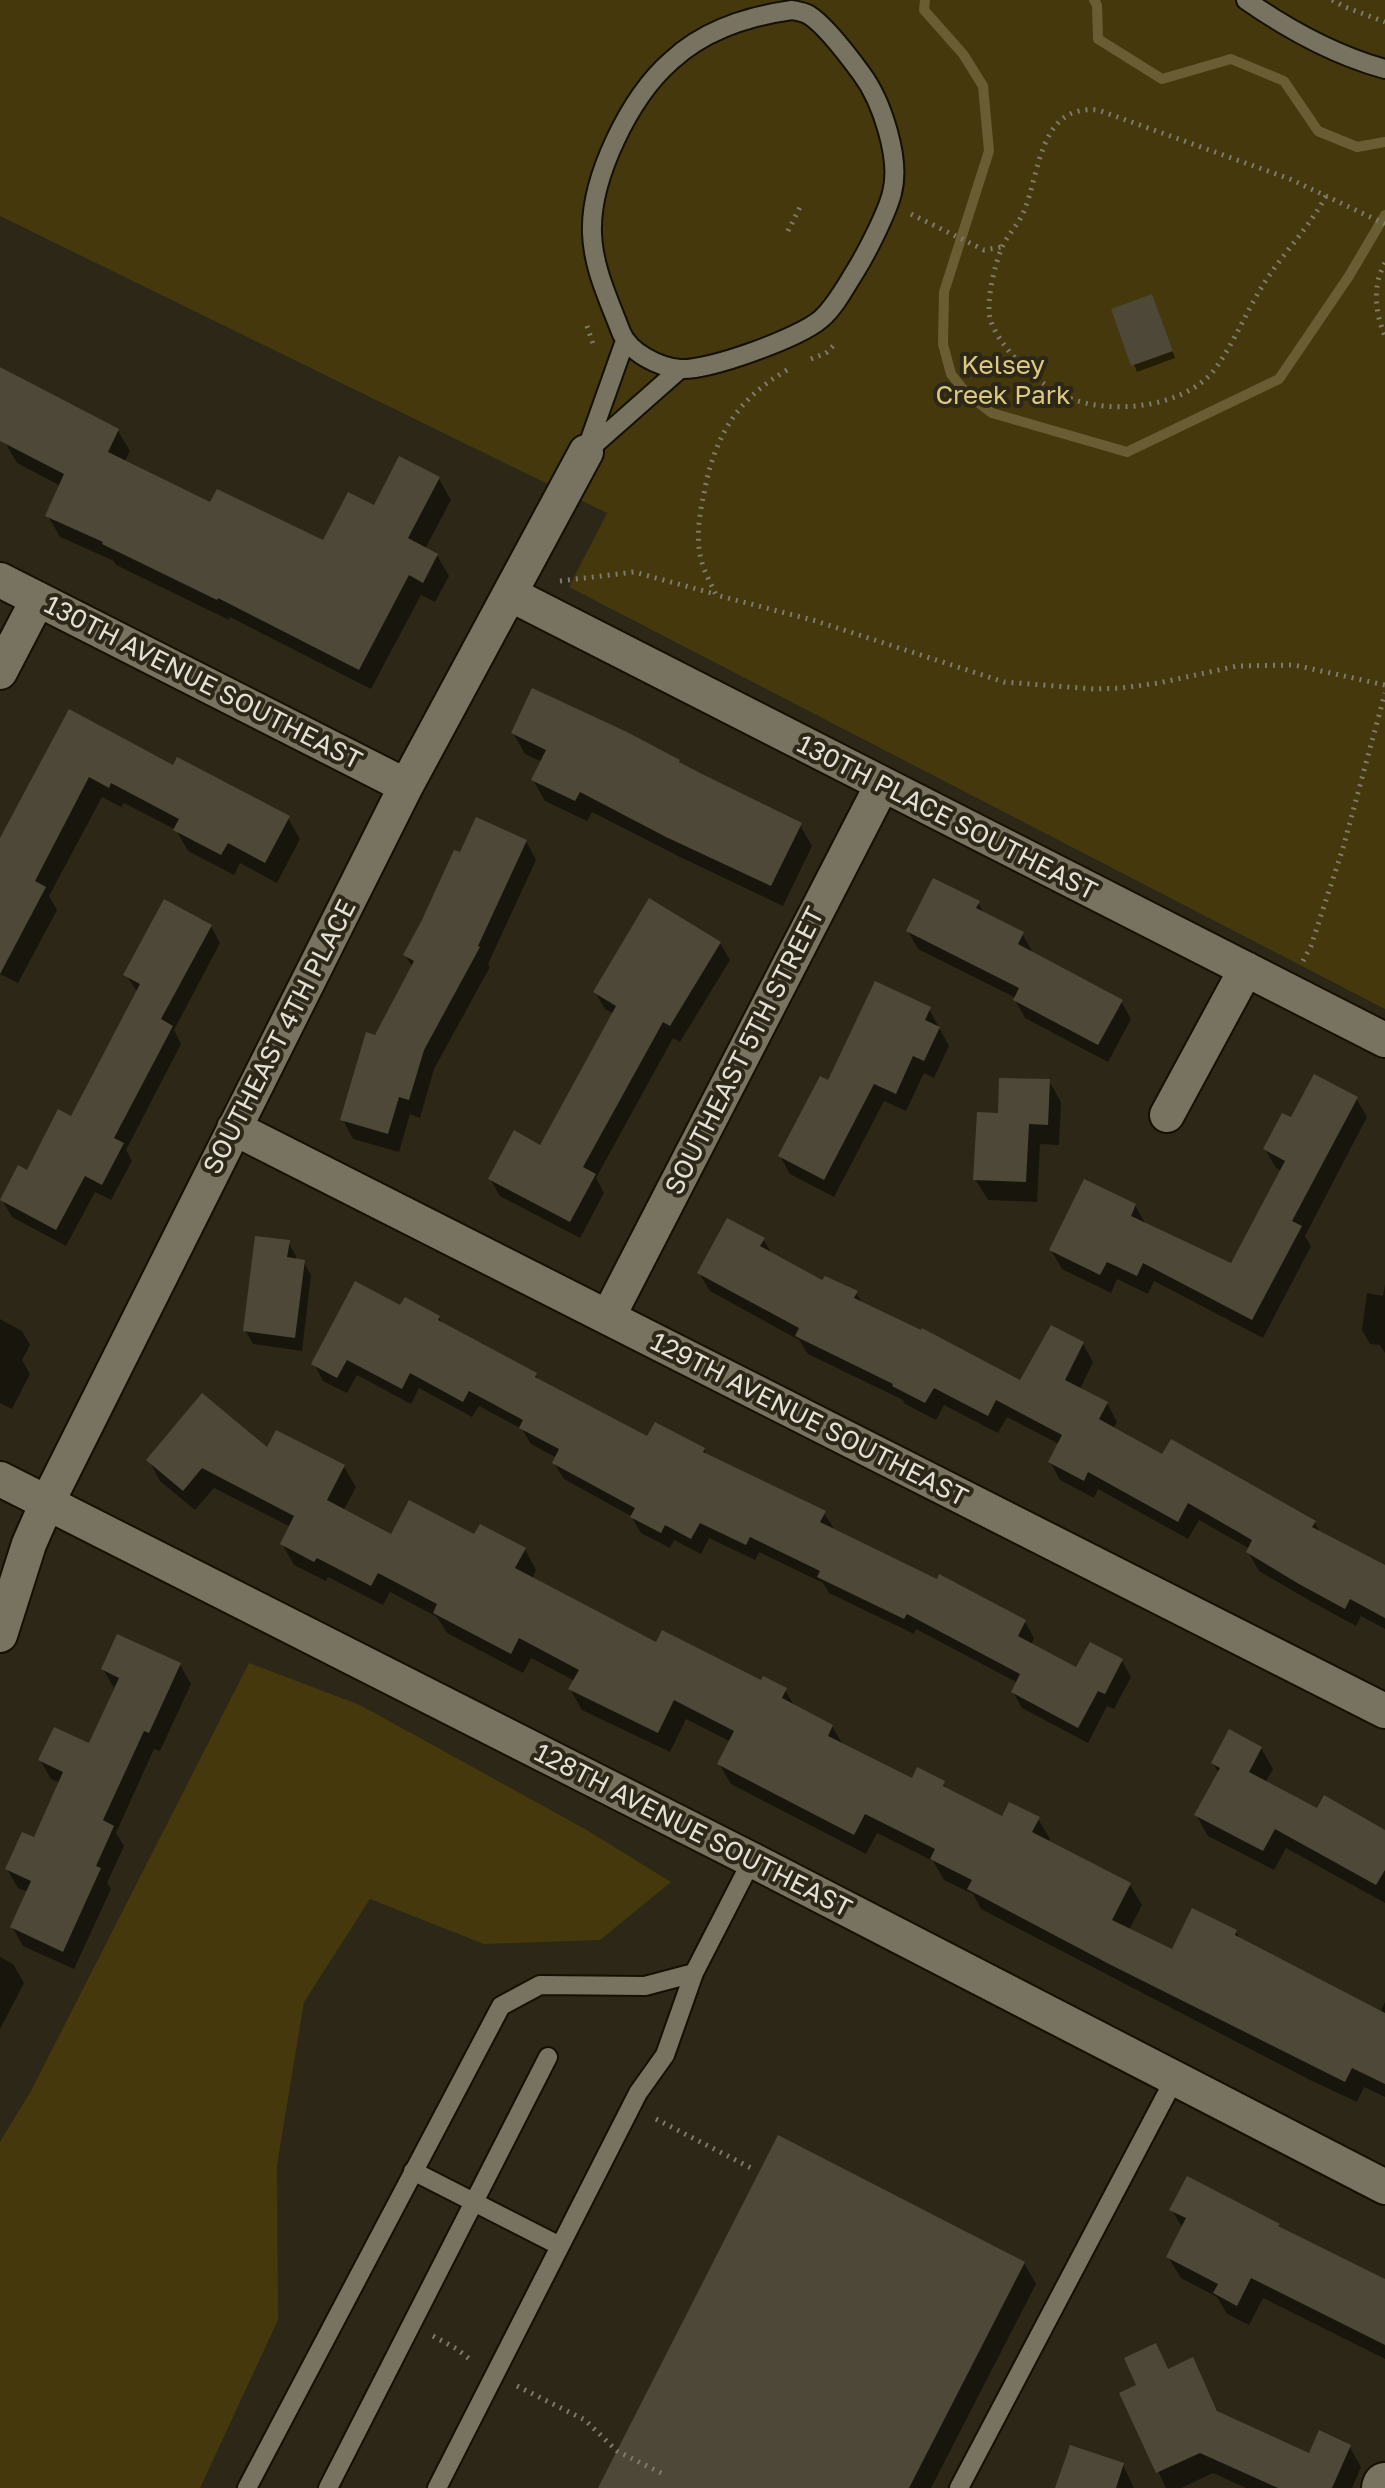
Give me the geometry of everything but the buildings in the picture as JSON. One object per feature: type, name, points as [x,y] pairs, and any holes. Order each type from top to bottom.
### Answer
[{"type":"street","name":"SOUTHEAST 4TH PLACE","points":[[0,1635],[29,1544],[47,1503],[406,786],[586,452]]},
{"type":"street","name":"130TH AVENUE SOUTHEAST","points":[[0,580],[406,786]]},
{"type":"street","name":"130TH PLACE SOUTHEAST","points":[[510,594],[1385,1040]]},
{"type":"street","points":[[0,672],[38,599]]},
{"type":"street","name":"SOUTHEAST 5TH STREET","points":[[608,1317],[882,785]]},
{"type":"street","points":[[1167,1115],[1246,969]]},
{"type":"street","name":"129TH AVENUE SOUTHEAST","points":[[234,1128],[1385,1711]]},
{"type":"street","name":"128TH AVENUE SOUTHEAST","points":[[0,1479],[752,1860],[1385,2187]]},
{"type":"lane","points":[[1246,0],[1318,44],[1354,61],[1385,69]]},
{"type":"lane","points":[[811,7],[877,97],[885,117],[892,157],[892,193],[864,257],[822,318],[800,334],[771,346],[705,365],[680,369],[659,363],[639,353],[625,341],[597,269],[592,232],[597,192],[609,157],[621,131],[652,82],[671,60],[708,34],[746,19],[811,7]]},
{"type":"lane","points":[[586,452],[625,341]]},
{"type":"lane","points":[[586,452],[680,369]]},
{"type":"lane","points":[[437,2488],[638,2093],[665,2055],[694,1973],[752,1860]]},
{"type":"lane","points":[[247,2488],[501,2006],[540,1985],[645,1986],[694,1973]]},
{"type":"lane","points":[[328,2488],[548,2057]]},
{"type":"lane","points":[[959,2488],[1175,2078]]},
{"type":"lane","points":[[413,2171],[560,2246]]},
{"type":"path","points":[[1332,0],[1385,22]]},
{"type":"path","points":[[1326,196],[1316,215],[1264,283],[1214,370],[1199,385],[1155,402],[1111,408],[1059,394],[1040,382],[1017,360],[997,334],[991,319],[991,288],[1002,247],[1024,213],[1045,139],[1061,121],[1085,108],[1277,174],[1344,203],[1385,224]]},
{"type":"path","points":[[788,231],[801,205]]},
{"type":"path","points":[[933,226],[984,250],[1002,247]]},
{"type":"path","points":[[1385,263],[1376,290],[1376,307],[1385,336]]},
{"type":"path","points":[[716,595],[700,554],[698,534],[708,470],[718,441],[730,419],[748,398],[786,370],[826,353],[841,338]]},
{"type":"path","points":[[551,582],[634,572],[816,621],[1004,682],[1121,688],[1237,666],[1294,665],[1385,685]]},
{"type":"path","points":[[1287,990],[1311,946],[1330,890],[1385,693]]},
{"type":"path","points":[[656,2119],[751,2168]]},
{"type":"path","points":[[428,2333],[476,2364]]},
{"type":"path","points":[[513,2383],[585,2420],[617,2451],[665,2475]]},
{"type":"green space","name":"Kelsey Creek Park","points":[[0,0],[1385,0],[1385,1009],[569,587],[607,513],[0,216]]},
{"type":"green space","points":[[249,1663],[360,1705],[585,1829],[671,1882],[600,1940],[484,1944],[370,1899],[304,2002],[277,2165],[278,2320],[200,2488],[0,2488],[0,2142],[31,2091]]},
{"type":"waterway","points":[[925,0],[924,10],[963,54],[983,86],[989,151],[944,292],[943,344],[951,374],[967,394],[992,413],[1127,452],[1279,379],[1349,276],[1385,215]]},
{"type":"waterway","points":[[1094,0],[1097,5],[1098,39],[1162,79],[1231,59],[1284,81],[1318,131],[1357,147],[1385,142]]}]
